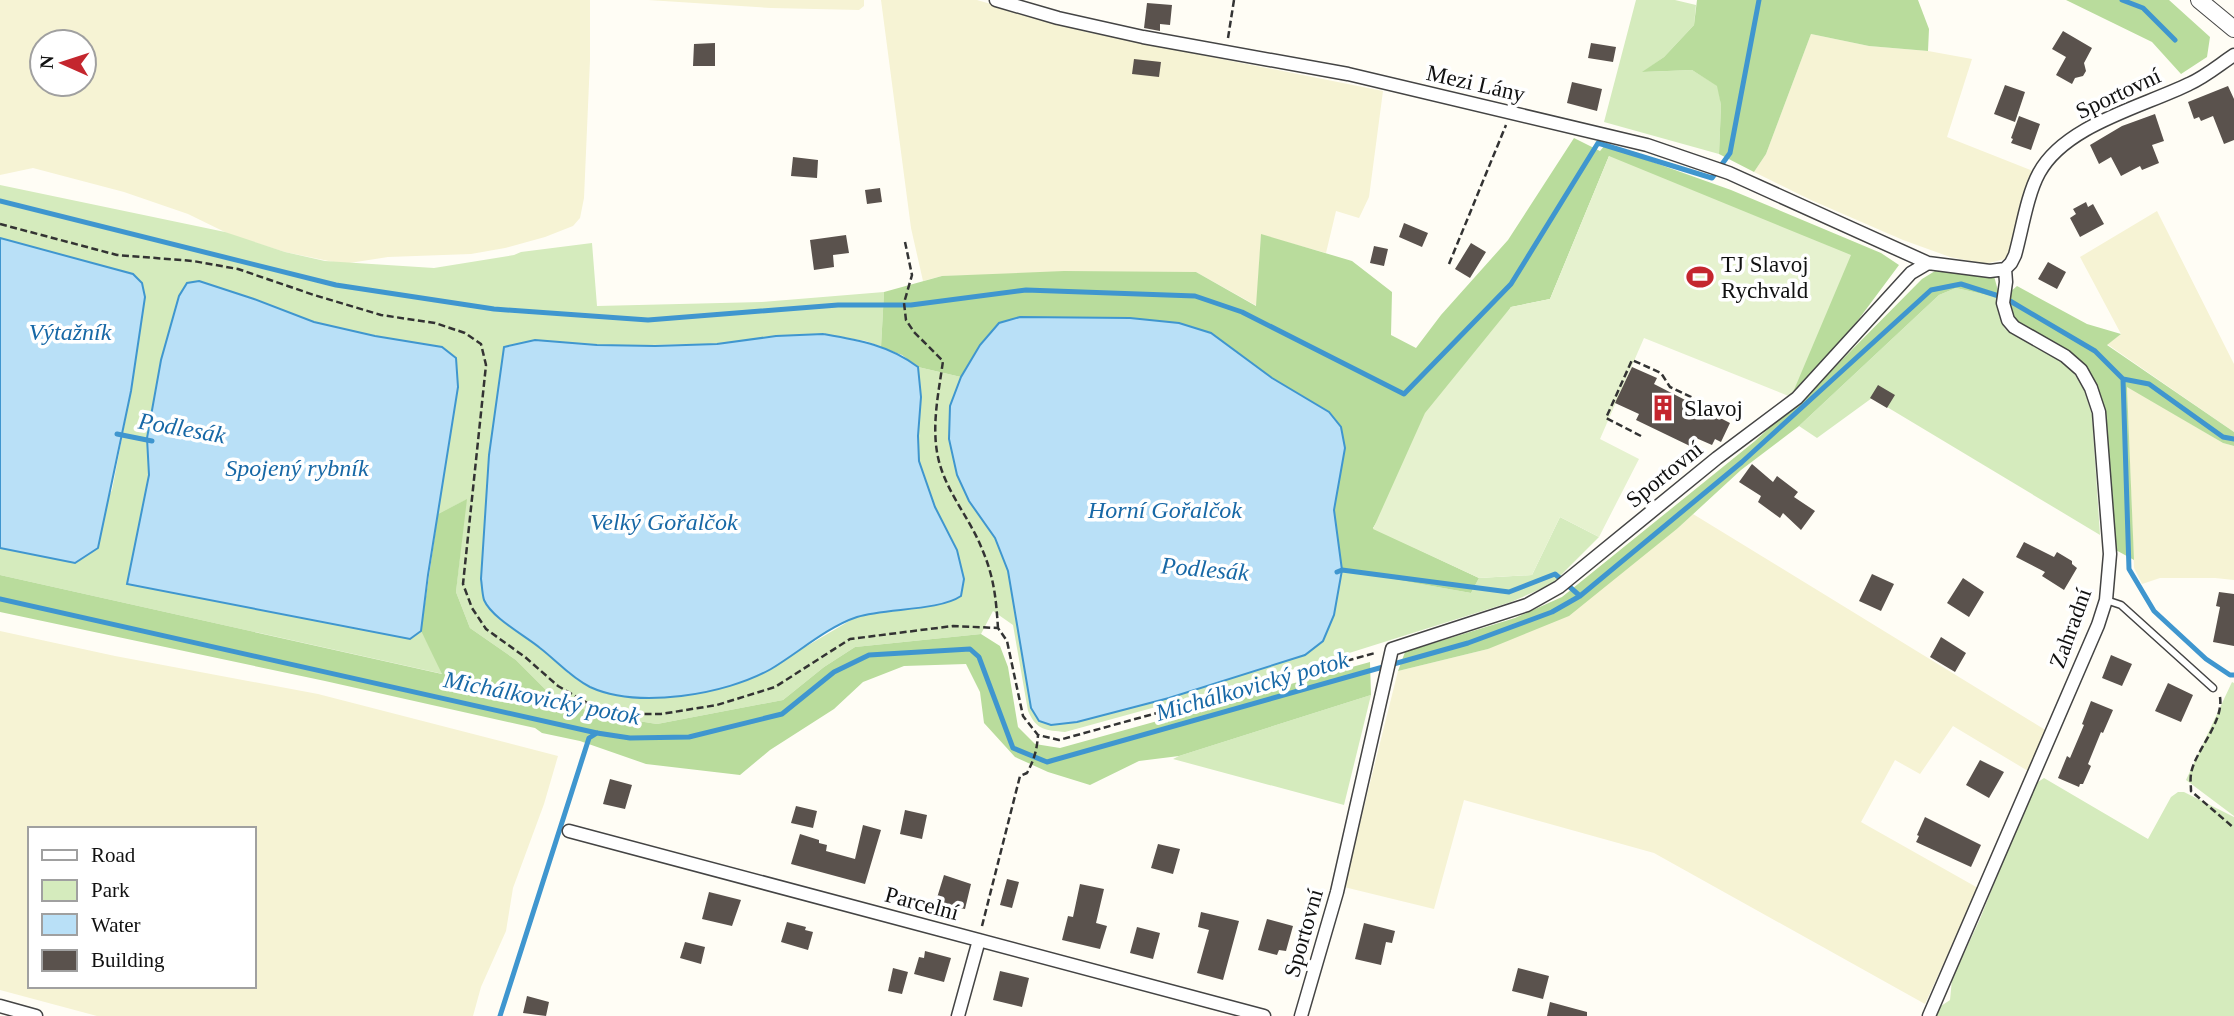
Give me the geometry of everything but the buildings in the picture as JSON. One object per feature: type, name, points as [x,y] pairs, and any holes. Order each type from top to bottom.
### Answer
[{"type":"street","name":"Mezi Lány","points":[[996,0],[1058,18],[1143,37],[1348,74],[1647,145],[1729,173],[1928,263]]},
{"type":"street","points":[[2199,0],[2234,29]]},
{"type":"street","name":"Sportovní","points":[[2006,276],[2015,255],[2038,175],[2063,144],[2085,129],[2192,83],[2234,55]]},
{"type":"street","points":[[1928,263],[1990,271],[2006,276]]},
{"type":"street","name":"Sportovní","points":[[1301,1016],[1337,892],[1387,678],[1390,654],[1516,609],[1559,587],[1717,458],[1797,398],[1911,274],[1928,263]]},
{"type":"street","name":"Zahradní","points":[[1929,1016],[2098,625],[2106,600],[2109,541],[2099,412],[2091,388],[2081,370],[2065,356],[2014,327],[2008,320],[2003,303],[2006,276]]},
{"type":"street","name":"Parcelní","points":[[569,831],[1264,1016]]},
{"type":"street","points":[[958,1016],[979,940]]},
{"type":"street","points":[[0,1006],[36,1016]]},
{"type":"lane","points":[[2106,600],[2121,605],[2213,688]]},
{"type":"path","points":[[1226,52],[1234,0]]},
{"type":"path","points":[[1449,264],[1511,113]]},
{"type":"path","points":[[0,224],[117,254],[194,261],[238,269],[381,315],[435,323],[465,333],[481,344],[486,365],[463,584],[472,608],[486,629],[525,657],[558,686],[596,708],[625,714],[662,714],[718,705],[775,687],[850,639],[953,626],[998,628]]},
{"type":"path","points":[[905,242],[912,275],[904,305],[906,320],[914,332],[943,361],[936,410],[937,452],[950,491],[982,547],[995,588],[998,628],[1007,641],[1023,716],[1038,735],[1059,740],[1390,654]]},
{"type":"path","points":[[1641,436],[1605,418],[1632,360],[1661,373],[1671,387],[1757,428]]},
{"type":"path","points":[[2213,688],[2220,694],[2221,704],[2212,731],[2190,773],[2191,791],[2234,828]]},
{"type":"path","points":[[979,940],[1020,776],[1027,774],[1037,752],[1038,735]]},
{"type":"shaded area","points":[[0,0],[590,0],[584,198],[580,218],[573,226],[545,237],[471,254],[388,257],[343,264],[285,252],[231,235],[188,214],[124,192],[33,168],[0,175]]},
{"type":"shaded area","points":[[648,0],[864,0],[864,6],[859,10],[771,8]]},
{"type":"shaded area","points":[[881,0],[977,0],[1086,32],[1383,91],[1369,197],[1359,218],[1336,211],[1326,253],[1261,235],[1257,306],[1196,272],[942,276],[923,281],[911,228]]},
{"type":"shaded area","points":[[1811,34],[1869,46],[1928,51],[1972,59],[1947,137],[2033,171],[2012,249],[2005,259],[1985,264],[1950,257],[1903,240],[1754,172],[1766,154]]},
{"type":"shaded area","points":[[2157,211],[2234,364],[2234,432],[2107,344],[2121,334],[2080,257]]},
{"type":"shaded area","points":[[2127,386],[2223,443],[2234,446],[2234,580],[2160,578],[2142,584],[2134,568]]},
{"type":"shaded area","points":[[1693,514],[2047,731],[2028,771],[1953,726],[1920,774],[1895,760],[1861,822],[1978,888],[1925,1004],[1654,853],[1464,800],[1434,909],[1344,887],[1398,671],[1488,649],[1678,528]]},
{"type":"shaded area","points":[[0,631],[115,656],[318,694],[558,756],[544,804],[513,888],[506,931],[481,987],[473,1016],[97,1016],[0,990]]},
{"type":"green space","points":[[1636,0],[1675,0],[1696,5],[1694,25],[1664,57],[1643,72],[1692,70],[1718,86],[1721,105],[1719,154],[1604,122]]},
{"type":"green space","points":[[1697,0],[1918,0],[1929,29],[1928,51],[1869,46],[1811,34],[1766,154],[1754,172],[1719,154],[1721,105],[1717,86],[1692,70],[1642,72],[1664,57],[1694,25]]},
{"type":"green space","points":[[2066,0],[2169,0],[2210,37],[2207,57],[2181,74],[2152,42]]},
{"type":"green space","points":[[1574,138],[1600,151],[1605,145],[1731,190],[1881,253],[1899,265],[1841,343],[1791,397],[1609,156],[1550,299],[1511,307],[1373,528],[1479,578],[1471,593],[1342,570],[1334,510],[1345,448],[1329,412],[1272,378],[1211,333],[1130,318],[1019,317],[980,345],[961,377],[918,367],[902,355],[881,347],[884,292],[942,276],[1064,271],[1196,272],[1256,306],[1261,234],[1352,261],[1392,292],[1391,335],[1416,348],[1441,315],[1508,240]]},
{"type":"green space","points":[[1609,156],[1851,255],[1791,397],[1644,338],[1600,439],[1639,459],[1599,537],[1560,517],[1532,575],[1479,578],[1373,529],[1425,413],[1511,307],[1550,299]]},
{"type":"green space","points":[[0,185],[225,232],[285,252],[325,261],[434,268],[521,252],[592,243],[597,306],[762,302],[884,292],[881,347],[866,341],[823,334],[776,336],[717,344],[504,347],[489,455],[481,579],[491,610],[549,654],[569,674],[807,646],[856,617],[889,610],[957,550],[935,507],[919,461],[921,397],[918,367],[961,377],[950,406],[949,439],[957,475],[969,501],[995,538],[1008,571],[1031,708],[1305,655],[1323,641],[1334,615],[1342,570],[1471,593],[1479,578],[1532,575],[1560,517],[1599,537],[1552,584],[1511,602],[1327,660],[1065,732],[1043,728],[1031,718],[1013,625],[993,611],[981,634],[855,647],[824,667],[783,700],[657,724],[594,714],[549,693],[516,660],[470,628],[456,592],[466,500],[438,514],[458,387],[375,336],[314,322],[254,299],[147,438],[149,475],[128,584],[410,639],[421,631],[443,674],[0,575],[0,548],[75,563],[112,490],[145,297],[133,274],[0,238]]},
{"type":"green space","points":[[1935,271],[1994,276],[2000,298],[1956,288],[1939,295],[1799,426],[1741,470],[1678,528],[1569,616],[1488,649],[1398,671],[1405,652],[1515,618],[1562,597],[1755,441],[1826,376],[1922,279]]},
{"type":"green space","points":[[2017,286],[2087,324],[2121,334],[2107,345],[2234,432],[2234,446],[2223,443],[2127,387],[2134,560],[2114,549],[2096,388],[2043,338],[2015,320],[2010,309],[2009,293]]},
{"type":"green space","points":[[1956,288],[2000,298],[1999,316],[2005,329],[2061,360],[2084,389],[2092,415],[2100,535],[1872,398],[1817,438],[1799,426],[1939,295]]},
{"type":"green space","points":[[467,499],[456,592],[470,628],[516,660],[549,693],[594,714],[657,724],[783,700],[824,667],[855,647],[981,634],[1000,646],[1008,667],[1018,727],[1035,744],[1060,748],[1370,662],[1371,695],[1179,756],[1139,761],[1090,785],[1048,772],[1015,757],[984,723],[980,692],[966,664],[904,666],[863,682],[834,709],[770,750],[740,775],[646,764],[580,741],[542,733],[535,728],[0,612],[0,575],[442,674],[421,631],[438,514]]},
{"type":"green space","points":[[2232,682],[2234,683],[2234,816],[2186,780]]},
{"type":"green space","points":[[1371,695],[1344,805],[1173,759],[1179,756]]},
{"type":"green space","points":[[2044,778],[2148,839],[2171,797],[2178,792],[2184,792],[2234,817],[2234,1016],[1936,1016],[1941,1006],[1950,1000],[1952,979],[1980,919],[2025,805],[2035,784]]},
{"type":"water","name":"Výtažník","points":[[0,238],[133,274],[142,283],[145,297],[131,391],[98,548],[75,563],[0,548]]},
{"type":"water","name":"Spojený rybník","points":[[199,281],[314,322],[442,347],[456,358],[458,387],[421,631],[410,639],[127,584],[149,475],[147,438],[161,360],[179,296],[187,283]]},
{"type":"water","name":"Horní Gořalčok","points":[[1020,317],[1130,318],[1179,323],[1211,333],[1272,378],[1329,412],[1341,427],[1345,448],[1334,510],[1342,570],[1334,615],[1323,641],[1305,655],[1169,698],[1077,722],[1051,725],[1039,721],[1031,708],[1008,571],[995,538],[969,501],[957,475],[949,439],[950,406],[961,377],[980,345],[999,323]]},
{"type":"water","name":"Velký Gořalčok","points":[[823,334],[884,348],[918,367],[921,397],[919,461],[935,507],[957,550],[964,579],[961,596],[926,607],[857,617],[835,627],[771,669],[752,678],[706,692],[656,698],[610,694],[590,687],[576,679],[488,607],[484,600],[481,579],[489,455],[504,347],[535,340],[655,346],[717,344],[776,336]]},
{"type":"waterway","points":[[0,201],[336,285],[494,309],[648,320],[838,305],[911,305],[1026,290],[1195,296],[1242,312],[1404,394],[1511,284],[1598,143],[1712,178],[1730,153],[1759,0]]},
{"type":"waterway","points":[[2122,0],[2143,8],[2175,40]]},
{"type":"waterway","name":"Michálkovický potok","points":[[0,599],[597,733],[630,738],[689,737],[782,714],[834,672],[869,655],[970,649],[979,657],[1013,748],[1047,762],[1468,643],[1552,612],[1580,596],[1742,462],[1931,290],[1961,284],[2005,298],[2095,351],[2123,379],[2129,569],[2154,611],[2206,659],[2234,675]]},
{"type":"waterway","points":[[2123,379],[2149,384],[2223,437],[2234,439]]},
{"type":"waterway","name":"Podlesák","points":[[117,434],[152,441]]},
{"type":"waterway","name":"Podlesák","points":[[1337,572],[1342,570],[1509,592],[1555,574],[1580,596]]},
{"type":"waterway","points":[[500,1016],[589,738],[597,733]]},
{"type":"place","name":"TJ Slavoj Rychvald","points":[[1700,277]]},
{"type":"place","name":"Slavoj","points":[[1663,408]]}]
